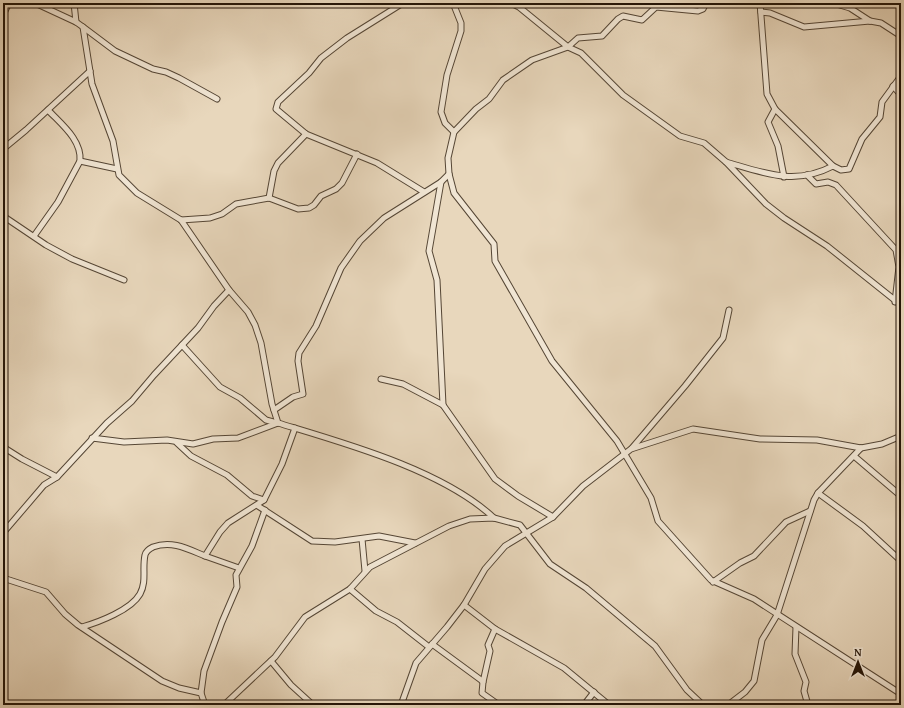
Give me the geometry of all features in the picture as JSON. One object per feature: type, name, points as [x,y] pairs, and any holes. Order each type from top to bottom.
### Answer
[{"type":"street","points":[[3,14],[9,3]]},
{"type":"street","points":[[35,3],[76,22],[115,50],[153,69],[166,72],[179,78],[217,99]]},
{"type":"street","points":[[74,3],[76,22]]},
{"type":"street","points":[[403,3],[347,38],[321,58],[309,73],[276,105],[277,111],[306,134],[377,163],[424,192]]},
{"type":"street","points":[[453,3],[461,23],[462,31],[447,75],[442,112],[445,123],[454,132]]},
{"type":"street","points":[[511,3],[519,7],[568,47],[581,53],[623,95],[680,136],[704,143],[726,162],[766,204],[784,218],[827,246],[895,302],[901,305]]},
{"type":"street","points":[[706,3],[702,9],[698,11],[656,6],[642,20],[623,16],[602,36],[578,38],[568,47],[532,60],[503,80],[490,99],[476,109],[454,132],[448,154],[449,174],[454,193],[494,244],[495,261],[552,361],[608,428],[651,498],[661,525],[713,582],[754,599],[901,694]]},
{"type":"street","points":[[755,3],[770,13],[804,27],[870,21],[881,23],[901,36]]},
{"type":"street","points":[[833,3],[850,8],[870,21]]},
{"type":"street","points":[[760,7],[767,94],[775,109],[833,166],[846,170],[852,166],[862,139],[880,117],[882,102],[901,76]]},
{"type":"street","points":[[83,27],[90,71],[98,102],[113,141],[119,175],[137,193],[181,220],[229,290],[248,312],[256,325],[278,423]]},
{"type":"street","points":[[3,148],[48,110],[90,71]]},
{"type":"street","points":[[893,86],[901,95]]},
{"type":"street","points":[[775,109],[768,122],[778,146],[784,177]]},
{"type":"street","points":[[34,236],[58,202],[80,161],[81,153],[76,142],[48,110]]},
{"type":"street","points":[[269,198],[274,171],[278,163],[306,134]]},
{"type":"street","points":[[181,220],[210,218],[222,214],[236,204],[269,198],[298,209],[309,208],[314,205],[321,196],[336,189],[342,183],[357,154]]},
{"type":"street","points":[[80,161],[117,169]]},
{"type":"street","points":[[726,162],[784,177],[807,175],[833,166]]},
{"type":"street","points":[[274,410],[293,397],[303,394],[298,361],[300,353],[316,326],[341,268],[360,241],[384,218],[441,182],[449,174]]},
{"type":"street","points":[[807,175],[816,184],[828,182],[836,185],[896,250],[900,256],[900,279],[895,302]]},
{"type":"street","points":[[441,182],[429,251],[437,280],[443,405]]},
{"type":"street","points":[[3,216],[46,245],[72,258],[124,280]]},
{"type":"street","points":[[3,533],[44,485],[57,477],[92,438],[132,400],[182,346],[229,290]]},
{"type":"street","points":[[631,449],[685,386],[723,338],[729,310]]},
{"type":"street","points":[[182,346],[220,387],[240,398],[266,420],[350,446],[422,473],[479,505],[494,518]]},
{"type":"street","points":[[381,379],[403,384],[443,405],[495,479],[518,496],[553,516]]},
{"type":"street","points":[[92,438],[124,442],[167,440],[193,444],[213,439],[238,438],[278,423]]},
{"type":"street","points":[[205,556],[220,532],[228,523],[239,514],[258,506],[264,500],[282,464],[295,428]]},
{"type":"street","points":[[402,705],[413,667],[464,605],[489,565],[505,546],[553,516],[583,486],[631,449],[693,429],[760,439],[816,440],[861,448],[882,444],[901,436]]},
{"type":"street","points":[[177,442],[191,456],[227,475],[252,496],[264,500]]},
{"type":"street","points":[[3,446],[22,459],[57,477]]},
{"type":"street","points":[[728,705],[745,692],[752,684],[762,640],[777,615],[810,511],[818,492],[861,448]]},
{"type":"street","points":[[854,456],[901,496]]},
{"type":"street","points":[[818,492],[863,526],[901,561]]},
{"type":"street","points":[[258,506],[312,541],[335,542],[379,536],[415,543]]},
{"type":"street","points":[[205,705],[201,693],[204,671],[237,587],[236,575],[252,546],[265,510]]},
{"type":"street","points":[[713,582],[740,563],[754,556],[786,522],[810,511]]},
{"type":"street","points":[[224,705],[271,661],[305,617],[350,588],[365,571],[415,543],[460,522],[475,519],[494,518],[517,524],[526,532],[550,564],[586,588],[655,646],[687,690],[703,705]]},
{"type":"street","points":[[362,539],[365,571]]},
{"type":"street","points":[[82,627],[105,620],[139,596],[145,576],[145,556],[150,548],[161,544],[183,546],[205,556],[239,568]]},
{"type":"street","points":[[3,578],[46,592],[65,614],[162,681],[201,693]]},
{"type":"street","points":[[350,588],[376,611],[398,622],[483,682]]},
{"type":"street","points":[[464,605],[494,629],[560,666],[609,705]]},
{"type":"street","points":[[796,627],[795,654],[806,682],[804,691],[808,705]]},
{"type":"street","points":[[494,629],[488,645],[490,651],[482,693],[499,705]]},
{"type":"street","points":[[271,661],[291,686],[313,705]]},
{"type":"street","points":[[584,705],[594,692]]}]
